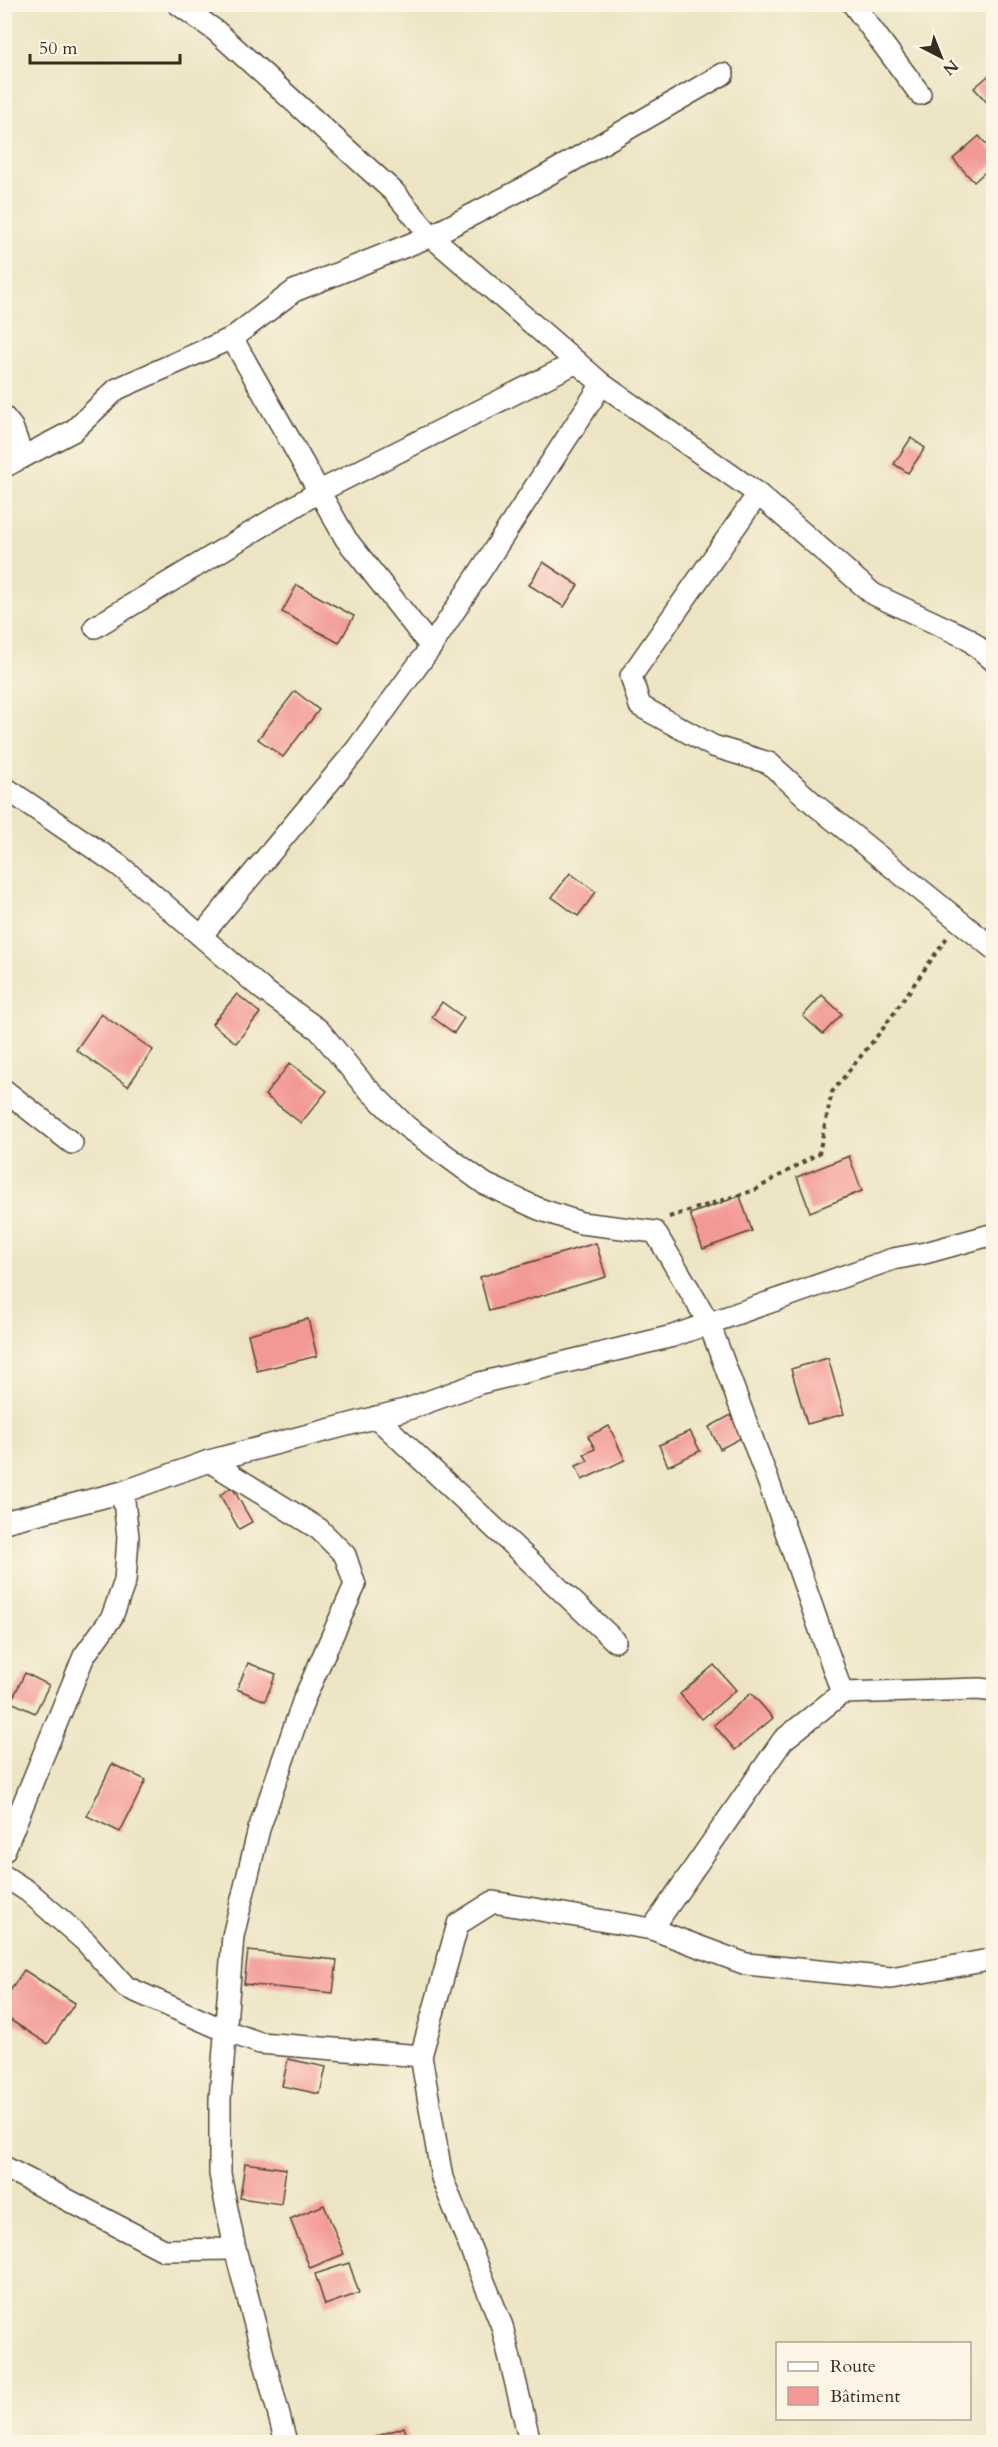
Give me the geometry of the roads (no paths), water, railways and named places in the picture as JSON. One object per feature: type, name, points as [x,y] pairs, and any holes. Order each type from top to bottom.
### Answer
[{"type":"street","points":[[178,4],[216,31],[394,192],[431,236],[602,384],[758,494],[873,594],[967,638],[993,661]]},
{"type":"street","points":[[853,4],[920,94]]},
{"type":"street","points":[[4,467],[73,431],[117,389],[232,338],[294,291],[431,236],[530,185],[723,74]]},
{"type":"street","points":[[232,338],[346,539],[431,647]]},
{"type":"street","points":[[95,627],[320,491],[577,362]]},
{"type":"street","points":[[201,936],[356,750],[431,647],[602,384]]},
{"type":"street","points":[[4,417],[12,427],[23,457]]},
{"type":"street","points":[[758,494],[631,676],[640,706],[713,746],[769,763],[814,804],[993,949]]},
{"type":"street","points":[[4,788],[120,866],[262,989],[319,1030],[364,1085],[407,1127],[485,1184],[539,1209],[582,1223],[655,1232],[709,1323],[770,1486],[842,1693]]},
{"type":"street","points":[[4,1090],[72,1143]]},
{"type":"street","points":[[6,1526],[123,1492],[209,1461],[408,1409],[480,1383],[651,1342],[893,1259],[925,1253],[993,1234]]},
{"type":"street","points":[[376,1417],[615,1641]]},
{"type":"street","points":[[209,1461],[319,1529],[345,1555],[355,1585],[304,1699],[259,1829],[233,1936],[220,2099],[220,2174],[236,2249],[286,2442]]},
{"type":"street","points":[[4,1851],[84,1656],[112,1617],[125,1581],[128,1537],[123,1492]]},
{"type":"street","points":[[652,1929],[783,1740],[842,1693],[979,1689],[993,1691]]},
{"type":"street","points":[[4,1876],[29,1892],[86,1942],[126,1987],[226,2031],[260,2043],[421,2056]]},
{"type":"street","points":[[530,2442],[502,2326],[442,2178],[421,2056],[458,1924],[493,1902],[652,1929],[746,1964],[891,1978],[993,1959]]},
{"type":"street","points":[[4,2167],[164,2250],[236,2249]]}]
